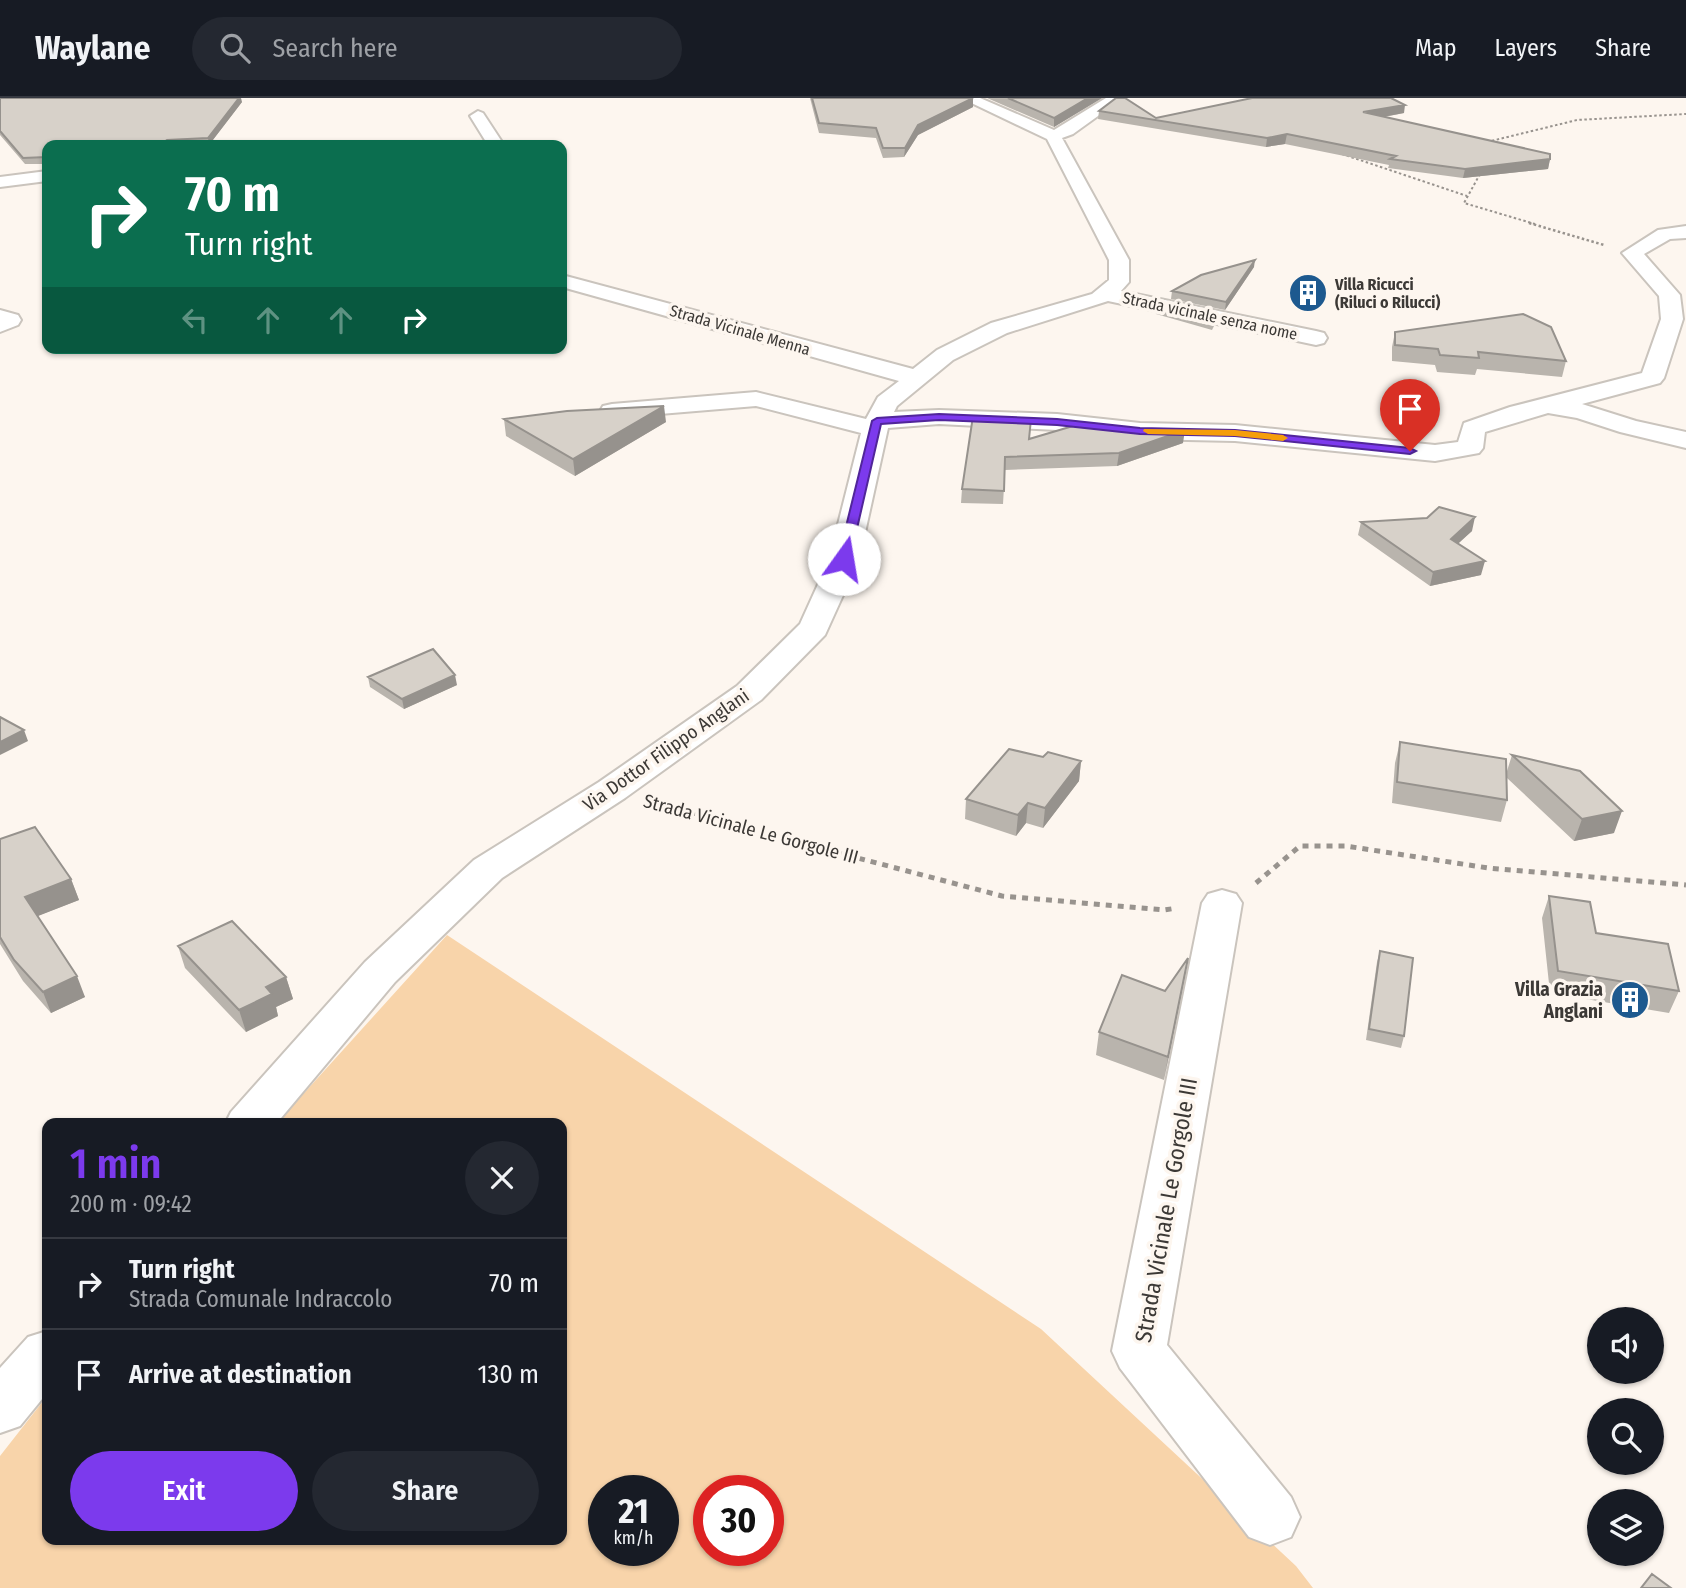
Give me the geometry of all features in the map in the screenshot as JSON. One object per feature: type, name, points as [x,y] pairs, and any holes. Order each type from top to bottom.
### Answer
[{"type":"street","points":[[968,98],[1053,136],[1119,260],[1119,282],[1105,294]]},
{"type":"street","points":[[1053,136],[1067,131],[1116,98]]},
{"type":"street","points":[[478,116],[492,138]]},
{"type":"street","points":[[0,182],[42,177]]},
{"type":"street","points":[[593,413],[756,399],[876,425],[939,417],[1057,422],[1140,431],[1235,433],[1435,453],[1470,448],[1473,428],[1519,412],[1652,378],[1672,319],[1669,295],[1632,253],[1665,234],[1686,232]]},
{"type":"street","name":"Strada Vicinale Menna","points":[[567,282],[890,372],[919,377]]},
{"type":"street","name":"Strada vicinale senza nome","points":[[1105,294],[1316,338]]},
{"type":"street","name":"Via Dottor Filippo Anglani","points":[[253,1118],[380,972],[488,869],[612,790],[749,694],[814,628],[844,559],[876,425],[887,402],[945,355],[999,328],[1105,294]]},
{"type":"street","points":[[0,317],[10,320],[0,325]]},
{"type":"street","points":[[1548,405],[1581,411],[1629,427],[1686,440]]},
{"type":"street","name":"Strada Vicinale Le Gorgole III","points":[[1222,903],[1139,1351],[1270,1517]]},
{"type":"street","points":[[0,1408],[42,1360]]},
{"type":"path","points":[[1478,145],[1577,120],[1686,114]]},
{"type":"path","points":[[1334,152],[1467,196]]},
{"type":"path","points":[[1481,172],[1464,203],[1632,253]]},
{"type":"path","name":"Strada Vicinale Le Gorgole III","points":[[612,790],[688,814],[1002,896],[1164,910],[1234,902],[1300,846],[1346,846],[1488,868],[1686,885]]},
{"type":"shaded area","points":[[447,935],[1041,1329],[1296,1566],[1313,1588],[0,1588],[0,1456],[42,1402],[42,1545],[567,1545],[567,1118],[282,1118]]},
{"type":"building","points":[[0,98],[239,98],[208,138],[42,140],[42,157],[23,158],[0,131]]},
{"type":"building","points":[[812,98],[973,98],[918,125],[905,148],[883,148],[876,128],[819,123]]},
{"type":"building","points":[[1008,98],[1088,98],[1054,118]]},
{"type":"building","points":[[1116,98],[1125,98],[1156,118],[1252,98],[1391,98],[1405,105],[1363,112],[1550,154],[1550,159],[1465,169],[1390,159],[1396,156],[1287,134],[1267,138],[1099,111]]},
{"type":"building","points":[[1255,260],[1226,302],[1172,291],[1201,275]]},
{"type":"building","points":[[1157,306],[1215,318],[1213,322]]},
{"type":"building","points":[[1523,314],[1551,327],[1566,361],[1478,352],[1479,358],[1440,355],[1438,349],[1395,345],[1395,332]]},
{"type":"building","points":[[664,406],[573,459],[504,419],[567,411]]},
{"type":"building","points":[[973,416],[1031,419],[1029,439],[1083,423],[1185,430],[1119,453],[1005,457],[1004,491],[962,489]]},
{"type":"building","points":[[1439,507],[1475,517],[1451,539],[1485,561],[1433,572],[1361,522],[1427,518]]},
{"type":"building","points":[[433,649],[455,675],[402,699],[368,677]]},
{"type":"building","points":[[0,717],[24,730],[0,742]]},
{"type":"building","points":[[1400,742],[1506,759],[1507,800],[1397,782]]},
{"type":"building","points":[[1009,749],[1043,757],[1048,752],[1081,761],[1045,808],[1028,803],[1018,815],[966,799]]},
{"type":"building","points":[[1512,755],[1580,771],[1622,811],[1582,819]]},
{"type":"building","points":[[35,827],[71,879],[25,897],[77,976],[43,992],[14,960],[0,937],[0,839]]},
{"type":"building","points":[[1549,896],[1590,902],[1596,933],[1668,944],[1679,991],[1558,971]]},
{"type":"building","points":[[232,921],[286,977],[266,987],[272,994],[239,1010],[178,946]]},
{"type":"building","points":[[1380,951],[1413,958],[1404,1036],[1369,1029]]},
{"type":"building","points":[[1188,958],[1168,1057],[1099,1032],[1122,975],[1165,991]]},
{"type":"building","points":[[1652,1574],[1671,1588],[1641,1588]]},
{"type":"slow traffic","points":[[1148,431],[1235,433],[1283,438]]},
{"type":"place","name":"Villa Ricucci (Riluci o Rilucci)","points":[[1308,293]]},
{"type":"place","name":"Villa Grazia Anglani","points":[[1630,1000]]},
{"type":"route","points":[[844,559],[877,421],[939,417],[1057,422],[1140,431],[1235,433],[1410,451]]}]
